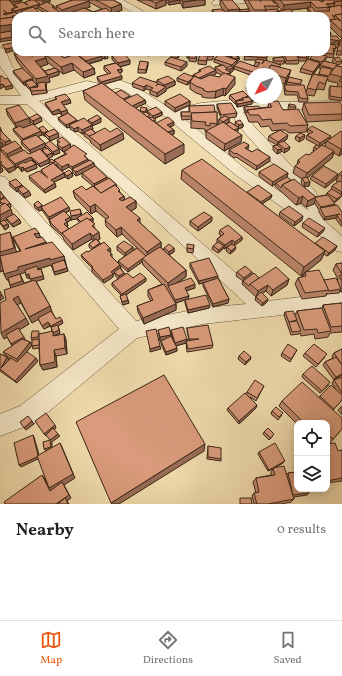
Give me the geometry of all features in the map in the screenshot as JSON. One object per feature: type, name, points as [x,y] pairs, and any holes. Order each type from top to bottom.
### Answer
[{"type":"street","points":[[116,0],[138,11],[137,12]]},
{"type":"street","points":[[216,3],[250,0]]},
{"type":"street","points":[[0,34],[12,32]]},
{"type":"street","points":[[0,50],[6,66],[30,100],[125,183],[265,310]]},
{"type":"street","points":[[0,100],[30,100],[87,85],[100,88],[119,84],[172,115],[242,173],[318,224],[342,246]]},
{"type":"street","points":[[172,115],[197,106],[231,104],[240,109],[261,106],[342,105]]},
{"type":"street","points":[[231,104],[249,129],[310,195],[316,208],[318,224]]},
{"type":"street","points":[[0,181],[132,330]]},
{"type":"street","points":[[0,425],[27,415],[132,330],[203,316],[342,300]]},
{"type":"building","points":[[0,0],[9,0],[15,7],[11,10],[13,12],[7,13],[3,10],[6,13],[3,14],[5,15],[12,13],[12,17],[0,19]]},
{"type":"building","points":[[10,0],[20,0],[20,1],[11,2]]},
{"type":"building","points":[[34,0],[40,4],[15,11],[12,9],[18,7],[13,5],[22,2],[28,5],[25,2]]},
{"type":"building","points":[[73,0],[89,1],[62,10],[56,6]]},
{"type":"building","points":[[96,0],[113,0],[121,4],[111,8]]},
{"type":"building","points":[[149,0],[163,0],[156,3]]},
{"type":"building","points":[[168,0],[180,0],[169,2]]},
{"type":"building","points":[[182,0],[196,0],[183,2]]},
{"type":"building","points":[[221,0],[232,0],[240,9],[228,10]]},
{"type":"building","points":[[248,0],[272,0],[274,3],[277,3],[278,6],[264,6],[266,10],[254,10]]},
{"type":"building","points":[[280,0],[319,0],[321,2],[324,1],[322,0],[342,1],[326,4],[330,7],[317,8],[311,2],[284,5]]},
{"type":"building","points":[[47,2],[54,6],[52,7],[60,12],[48,12],[38,6]]},
{"type":"building","points":[[340,5],[342,8],[342,14],[335,15],[335,17],[332,15],[335,19],[330,20],[330,12],[317,11],[330,11],[330,7]]},
{"type":"building","points":[[33,7],[39,12],[23,12],[21,11]]},
{"type":"building","points":[[308,7],[312,7],[316,12],[310,12]]},
{"type":"building","points":[[84,8],[93,12],[73,12]]},
{"type":"building","points":[[106,8],[110,12],[93,12]]},
{"type":"building","points":[[220,9],[226,12],[214,12],[212,10]]},
{"type":"building","points":[[249,9],[250,11],[241,12],[239,10]]},
{"type":"building","points":[[276,9],[278,12],[266,12],[266,10]]},
{"type":"building","points":[[290,9],[293,12],[280,12],[279,11]]},
{"type":"building","points":[[342,14],[342,31],[330,20],[337,19],[341,21],[335,15]]},
{"type":"building","points":[[12,17],[12,24],[0,26],[0,19]]},
{"type":"building","points":[[11,31],[12,37],[0,39],[0,33]]},
{"type":"building","points":[[330,36],[337,36],[340,41],[330,39]]},
{"type":"building","points":[[340,40],[342,40],[342,51],[337,51],[338,46],[340,46]]},
{"type":"building","points":[[12,43],[12,48],[5,49],[2,45]]},
{"type":"building","points":[[330,44],[335,45],[336,49],[333,48],[334,54],[330,54]]},
{"type":"building","points":[[16,56],[44,56],[46,58],[35,61],[48,76],[36,79]]},
{"type":"building","points":[[47,56],[61,56],[64,58],[79,56],[94,68],[83,72],[72,63],[61,67]]},
{"type":"building","points":[[79,56],[102,56],[86,61]]},
{"type":"building","points":[[112,56],[126,56],[130,60],[118,63]]},
{"type":"building","points":[[189,56],[196,56],[196,58],[189,58]]},
{"type":"building","points":[[200,56],[208,56],[206,61],[198,60]]},
{"type":"building","points":[[218,56],[226,56],[237,60],[232,65],[214,59]]},
{"type":"building","points":[[236,56],[239,57],[236,59],[230,57]]},
{"type":"building","points":[[244,56],[267,56],[267,58]]},
{"type":"building","points":[[285,56],[297,56],[299,60],[287,61]]},
{"type":"building","points":[[306,56],[307,58],[298,57]]},
{"type":"building","points":[[312,56],[327,56],[322,62],[310,59]]},
{"type":"building","points":[[171,57],[187,62],[181,67],[165,62]]},
{"type":"building","points":[[283,57],[285,61],[275,61],[273,58]]},
{"type":"building","points":[[339,57],[342,61],[337,62],[334,58]]},
{"type":"building","points":[[257,59],[264,60],[262,64],[265,60],[281,65],[279,67],[271,65],[270,68],[246,68],[246,70],[234,66],[240,61],[257,67],[260,63],[255,62]]},
{"type":"building","points":[[308,59],[320,63],[313,72],[301,68]]},
{"type":"building","points":[[140,61],[148,62],[146,70],[138,69]]},
{"type":"building","points":[[324,61],[337,64],[334,69],[320,65]]},
{"type":"building","points":[[116,63],[122,69],[117,70],[122,76],[101,82],[97,77],[111,73],[104,66]]},
{"type":"building","points":[[223,65],[227,68],[230,66],[234,68],[225,69],[231,73],[227,74],[215,67]]},
{"type":"building","points":[[271,65],[291,70],[286,78],[282,77],[282,68],[269,68]]},
{"type":"building","points":[[209,66],[216,70],[199,78],[193,75],[201,71],[199,70]]},
{"type":"building","points":[[336,66],[342,67],[342,77],[330,74]]},
{"type":"building","points":[[321,67],[332,69],[329,76],[319,74]]},
{"type":"building","points":[[22,68],[33,78],[23,82],[13,71]]},
{"type":"building","points":[[55,68],[59,71],[48,75],[45,71]]},
{"type":"building","points":[[184,73],[194,77],[188,82],[177,78]]},
{"type":"building","points":[[224,73],[235,77],[226,89],[224,88],[208,92],[190,82],[194,76],[201,79],[210,75],[219,77]]},
{"type":"building","points":[[313,74],[328,77],[325,84],[319,82],[316,90],[307,88]]},
{"type":"building","points":[[0,76],[5,79],[7,78],[12,85],[5,87],[3,84],[0,85]]},
{"type":"building","points":[[168,76],[175,81],[164,85],[157,80]]},
{"type":"building","points":[[140,77],[158,83],[156,86],[158,84],[166,87],[157,93],[150,90],[153,88],[146,85],[144,87],[132,83]]},
{"type":"building","points":[[289,77],[302,80],[300,84],[287,82]]},
{"type":"building","points":[[32,80],[37,85],[30,88],[25,82]]},
{"type":"building","points":[[45,82],[46,90],[31,91],[30,88],[38,87],[38,83]]},
{"type":"building","points":[[102,83],[184,144],[165,154],[83,91]]},
{"type":"building","points":[[284,85],[304,85],[308,99],[300,98],[298,92],[286,91]]},
{"type":"building","points":[[330,86],[342,87],[342,98],[330,96]]},
{"type":"building","points":[[121,90],[130,96],[123,99],[115,93]]},
{"type":"building","points":[[243,91],[246,94],[246,97],[236,101],[230,95]]},
{"type":"building","points":[[65,94],[70,99],[61,102],[67,110],[61,112],[59,109],[52,112],[45,103],[57,99],[55,97]]},
{"type":"building","points":[[137,94],[145,100],[132,106],[124,100]]},
{"type":"building","points":[[180,94],[190,101],[175,108],[165,101]]},
{"type":"building","points":[[246,97],[246,102],[238,104],[236,101],[244,100],[242,98]]},
{"type":"building","points":[[340,102],[342,106],[342,114],[309,115],[304,103]]},
{"type":"building","points":[[231,103],[237,113],[221,115],[217,104]]},
{"type":"building","points":[[270,104],[280,104],[283,110],[298,109],[308,125],[290,126],[287,123],[273,124],[271,119],[262,120],[259,115],[250,115],[247,110],[272,107]]},
{"type":"building","points":[[289,104],[295,105],[296,107],[290,107]]},
{"type":"building","points":[[19,105],[29,118],[15,123],[6,109]]},
{"type":"building","points":[[214,105],[215,112],[191,113],[192,116],[182,116],[181,112],[190,112],[189,106]]},
{"type":"building","points":[[258,106],[261,108],[247,110],[247,113],[244,107]]},
{"type":"building","points":[[141,107],[147,108],[145,112],[140,111]]},
{"type":"building","points":[[156,107],[162,112],[153,116],[147,111]]},
{"type":"building","points":[[146,112],[150,115],[147,117],[143,113]]},
{"type":"building","points":[[217,112],[217,124],[210,123],[210,126],[205,125],[206,122],[192,121],[191,113]]},
{"type":"building","points":[[68,113],[77,120],[66,125],[58,118]]},
{"type":"building","points":[[37,114],[41,117],[33,121],[29,118]]},
{"type":"building","points":[[97,115],[101,118],[92,123],[88,120]]},
{"type":"building","points":[[225,116],[229,118],[223,122],[219,119]]},
{"type":"building","points":[[152,117],[156,120],[153,121],[149,118]]},
{"type":"building","points":[[168,117],[174,122],[167,125],[174,130],[168,132],[156,123]]},
{"type":"building","points":[[84,118],[92,125],[82,130],[78,127],[74,129],[69,125]]},
{"type":"building","points":[[240,120],[243,124],[239,125],[235,122]]},
{"type":"building","points":[[223,122],[242,135],[225,144],[206,131]]},
{"type":"building","points":[[230,122],[239,128],[234,130],[226,124]]},
{"type":"building","points":[[33,124],[41,131],[23,139],[13,129],[20,126],[23,128]]},
{"type":"building","points":[[43,126],[48,131],[43,133],[39,128]]},
{"type":"building","points":[[312,126],[331,136],[320,143],[307,135],[313,132],[308,129]]},
{"type":"building","points":[[105,128],[110,132],[117,128],[123,133],[100,145],[89,136]]},
{"type":"building","points":[[54,129],[58,133],[49,137],[45,133]]},
{"type":"building","points":[[91,129],[96,133],[89,136],[90,137],[84,132]]},
{"type":"building","points":[[0,130],[10,140],[5,142],[0,138]]},
{"type":"building","points":[[280,130],[288,135],[278,142],[269,136]]},
{"type":"building","points":[[341,131],[342,132],[342,149],[327,141]]},
{"type":"building","points":[[300,133],[305,135],[300,138],[296,136]]},
{"type":"building","points":[[36,135],[45,143],[30,150],[21,141]]},
{"type":"building","points":[[62,137],[70,144],[62,148],[57,144],[60,142],[57,140]]},
{"type":"building","points":[[15,141],[21,147],[7,154],[0,148]]},
{"type":"building","points":[[50,141],[59,149],[53,152],[45,144]]},
{"type":"building","points":[[284,141],[290,147],[285,149],[278,143]]},
{"type":"building","points":[[244,142],[249,145],[245,148],[252,152],[257,149],[270,157],[257,166],[229,150]]},
{"type":"building","points":[[74,145],[87,154],[84,156],[88,159],[72,167],[68,164],[62,167],[54,160],[67,154],[64,152]]},
{"type":"building","points":[[277,145],[282,149],[278,150],[273,146]]},
{"type":"building","points":[[317,145],[320,147],[317,149],[314,147]]},
{"type":"building","points":[[322,145],[334,151],[307,173],[295,166],[300,162],[298,160],[306,154],[309,155]]},
{"type":"building","points":[[47,148],[52,153],[47,155],[42,150]]},
{"type":"building","points":[[40,149],[49,159],[39,164],[31,157],[15,164],[8,157],[24,150],[29,154]]},
{"type":"building","points":[[0,150],[15,166],[7,169],[0,163],[2,162],[0,162]]},
{"type":"building","points":[[52,159],[55,162],[52,163],[49,161]]},
{"type":"building","points":[[202,159],[325,251],[304,267],[182,170]]},
{"type":"building","points":[[31,160],[36,164],[25,169],[17,165],[24,162],[25,163]]},
{"type":"building","points":[[90,160],[94,163],[76,172],[72,169]]},
{"type":"building","points":[[53,163],[64,173],[51,180],[55,183],[44,190],[29,176],[39,171],[48,178],[41,170]]},
{"type":"building","points":[[274,164],[288,173],[273,182],[259,172]]},
{"type":"building","points":[[95,166],[107,177],[94,184],[82,173]]},
{"type":"building","points":[[324,166],[338,174],[326,184],[312,176]]},
{"type":"building","points":[[69,170],[72,173],[67,176],[64,173]]},
{"type":"building","points":[[287,177],[291,180],[282,185],[281,188],[276,183]]},
{"type":"building","points":[[307,177],[310,182],[305,183],[302,178]]},
{"type":"building","points":[[109,178],[116,184],[101,193],[94,186]]},
{"type":"building","points":[[16,179],[22,185],[15,188],[9,182]]},
{"type":"building","points":[[294,179],[316,197],[308,201],[303,196],[299,198],[282,185]]},
{"type":"building","points":[[339,181],[342,182],[342,192],[332,186]]},
{"type":"building","points":[[115,185],[120,190],[118,191],[124,196],[119,199],[122,201],[130,197],[136,201],[126,207],[140,218],[137,220],[161,242],[147,252],[121,227],[116,230],[105,220],[109,217],[95,204],[90,207],[73,191],[82,186],[86,190],[93,186],[101,193]]},
{"type":"building","points":[[258,185],[272,195],[261,202],[247,192]]},
{"type":"building","points":[[23,186],[29,191],[23,194],[18,189]]},
{"type":"building","points":[[332,189],[342,195],[337,199],[327,193]]},
{"type":"building","points":[[0,191],[4,197],[0,199]]},
{"type":"building","points":[[328,195],[335,204],[321,207],[315,199],[316,197]]},
{"type":"building","points":[[61,197],[69,207],[49,217],[41,207]]},
{"type":"building","points":[[5,198],[10,203],[7,205],[0,201]]},
{"type":"building","points":[[38,201],[42,205],[38,208],[34,204]]},
{"type":"building","points":[[5,203],[11,209],[0,215],[0,206]]},
{"type":"building","points":[[337,205],[342,212],[342,223],[337,215],[340,214],[325,217],[320,208]]},
{"type":"building","points":[[289,206],[303,216],[295,222],[280,212]]},
{"type":"building","points":[[80,209],[81,214],[71,216],[70,211]]},
{"type":"building","points":[[64,211],[70,217],[65,220],[67,222],[64,224],[69,229],[62,234],[49,220]]},
{"type":"building","points":[[87,212],[93,218],[89,220],[87,218],[81,222],[77,218]]},
{"type":"building","points":[[204,212],[212,217],[198,227],[190,221]]},
{"type":"building","points":[[14,214],[19,219],[12,224],[6,218]]},
{"type":"building","points":[[87,218],[95,224],[92,226],[99,232],[93,236],[90,233],[72,244],[62,233]]},
{"type":"building","points":[[309,218],[325,228],[319,233],[303,223]]},
{"type":"building","points":[[4,220],[8,224],[3,226],[0,222]]},
{"type":"building","points":[[228,225],[242,237],[235,242],[232,240],[225,245],[217,239],[224,234],[220,230]]},
{"type":"building","points":[[35,228],[39,233],[34,234],[37,238],[42,237],[46,242],[25,249],[52,242],[64,256],[50,260],[50,258],[18,267],[18,270],[4,274],[0,256],[21,251],[13,237]]},
{"type":"building","points":[[10,232],[14,248],[0,252],[0,235]]},
{"type":"building","points":[[323,237],[337,246],[329,253],[315,243]]},
{"type":"building","points":[[96,239],[100,243],[93,248],[89,244]]},
{"type":"building","points":[[124,241],[133,247],[125,253],[117,246]]},
{"type":"building","points":[[104,242],[110,248],[107,250],[112,254],[110,255],[120,265],[111,272],[113,274],[103,280],[81,255]]},
{"type":"building","points":[[218,242],[224,246],[219,250],[213,246]]},
{"type":"building","points":[[169,244],[174,248],[169,252],[164,248]]},
{"type":"building","points":[[187,244],[194,245],[193,249],[187,248]]},
{"type":"building","points":[[232,244],[236,247],[231,251],[227,247]]},
{"type":"building","points":[[160,247],[186,270],[168,283],[142,258]]},
{"type":"building","points":[[137,248],[146,256],[128,269],[118,261]]},
{"type":"building","points":[[209,258],[218,276],[199,281],[190,263]]},
{"type":"building","points":[[64,260],[67,268],[54,272],[52,264]]},
{"type":"building","points":[[342,263],[342,274],[336,264]]},
{"type":"building","points":[[37,266],[38,270],[41,269],[43,276],[30,279],[29,274],[26,275],[25,270]]},
{"type":"building","points":[[245,266],[252,272],[244,278],[237,272]]},
{"type":"building","points":[[276,267],[289,279],[273,290],[268,285],[258,291],[250,284]]},
{"type":"building","points":[[120,268],[124,273],[119,276],[114,272]]},
{"type":"building","points":[[319,270],[329,290],[305,293],[298,278],[306,276],[305,272]]},
{"type":"building","points":[[127,273],[133,278],[140,273],[146,278],[122,294],[112,283]]},
{"type":"building","points":[[254,273],[259,278],[249,286],[243,281]]},
{"type":"building","points":[[20,274],[22,281],[10,285],[8,278]]},
{"type":"building","points":[[191,278],[195,284],[185,288],[189,296],[175,300],[168,286]]},
{"type":"building","points":[[218,278],[229,299],[213,304],[203,283]]},
{"type":"building","points":[[336,278],[341,289],[329,291],[324,280]]},
{"type":"building","points":[[35,280],[50,306],[29,317],[18,296],[13,299],[26,318],[1,333],[0,303],[6,300],[4,290]]},
{"type":"building","points":[[164,284],[176,304],[143,318],[137,306],[153,300],[148,290]]},
{"type":"building","points":[[261,292],[268,299],[263,303],[256,297]]},
{"type":"building","points":[[126,294],[128,300],[122,302],[120,296]]},
{"type":"building","points":[[206,295],[210,305],[188,310],[185,300]]},
{"type":"building","points":[[342,303],[342,326],[331,327],[323,305]]},
{"type":"building","points":[[322,308],[331,331],[318,333],[317,329],[304,330],[297,311]]},
{"type":"building","points":[[51,311],[56,319],[60,317],[62,320],[51,326],[48,322],[42,326],[38,318]]},
{"type":"building","points":[[293,311],[297,320],[289,322],[285,312]]},
{"type":"building","points":[[297,321],[301,331],[292,332],[289,322]]},
{"type":"building","points":[[58,325],[59,330],[53,333],[51,327]]},
{"type":"building","points":[[208,325],[213,345],[188,349],[186,341],[199,339],[189,339],[187,328]]},
{"type":"building","points":[[169,327],[171,335],[160,337],[158,330]]},
{"type":"building","points":[[183,327],[187,339],[175,343],[171,330]]},
{"type":"building","points":[[18,328],[24,337],[11,344],[6,335]]},
{"type":"building","points":[[156,329],[160,346],[150,349],[146,331]]},
{"type":"building","points":[[32,331],[39,331],[38,337],[31,338]]},
{"type":"building","points":[[53,331],[53,336],[64,334],[65,348],[54,350],[55,362],[40,365],[39,334]]},
{"type":"building","points":[[171,336],[177,348],[166,352],[161,341]]},
{"type":"building","points":[[22,339],[30,342],[17,359],[3,352]]},
{"type":"building","points":[[39,339],[39,345],[32,346],[32,340]]},
{"type":"building","points":[[288,344],[297,350],[291,359],[282,353]]},
{"type":"building","points":[[314,344],[327,354],[318,364],[305,353]]},
{"type":"building","points":[[342,349],[342,365],[334,353]]},
{"type":"building","points":[[244,351],[251,357],[246,362],[239,356]]},
{"type":"building","points":[[27,352],[36,358],[15,381],[0,369],[0,354],[7,357],[1,368],[11,358],[17,362]]},
{"type":"building","points":[[336,357],[342,365],[342,374],[336,377],[325,362]]},
{"type":"building","points":[[312,366],[330,382],[322,391],[303,374]]},
{"type":"building","points":[[164,375],[205,444],[111,503],[76,422]]},
{"type":"building","points":[[342,377],[342,393],[334,380]]},
{"type":"building","points":[[255,380],[264,386],[257,398],[247,392]]},
{"type":"building","points":[[302,382],[342,418],[342,429],[333,439],[330,436],[330,420],[301,420],[282,401]]},
{"type":"building","points":[[331,385],[342,395],[342,400],[334,409],[320,396]]},
{"type":"building","points":[[245,393],[257,405],[239,421],[228,408]]},
{"type":"building","points":[[276,407],[283,413],[279,417],[272,411]]},
{"type":"building","points":[[46,413],[55,425],[44,434],[35,421]]},
{"type":"building","points":[[28,416],[32,421],[24,428],[20,422]]},
{"type":"building","points":[[53,428],[58,434],[50,440],[46,435]]},
{"type":"building","points":[[268,428],[274,434],[271,438],[264,432]]},
{"type":"building","points":[[33,435],[38,455],[37,457],[19,465],[14,443]]},
{"type":"building","points":[[50,440],[51,447],[44,449],[43,442]]},
{"type":"building","points":[[60,443],[73,474],[49,488],[37,456]]},
{"type":"building","points":[[275,443],[285,461],[269,470],[259,452]]},
{"type":"building","points":[[335,443],[338,451],[342,450],[342,478],[330,480],[330,456],[330,444]]},
{"type":"building","points":[[208,446],[221,448],[221,459],[208,457]]},
{"type":"building","points":[[284,466],[294,499],[268,504],[257,504],[254,493],[259,492],[256,478],[275,475],[273,468]]},
{"type":"building","points":[[294,472],[294,492],[309,493],[293,495],[288,473]]},
{"type":"building","points":[[42,475],[50,491],[62,482],[69,495],[56,504],[5,504],[4,502]]},
{"type":"building","points":[[65,498],[68,504],[58,504]]},
{"type":"building","points":[[240,498],[251,498],[252,504],[240,504]]}]
